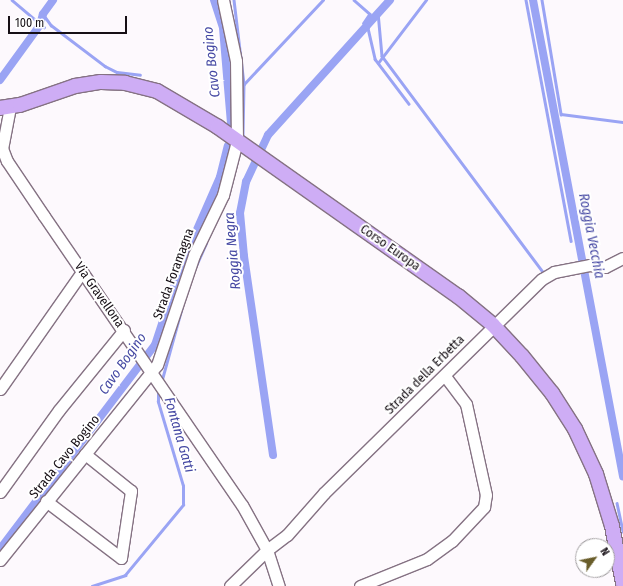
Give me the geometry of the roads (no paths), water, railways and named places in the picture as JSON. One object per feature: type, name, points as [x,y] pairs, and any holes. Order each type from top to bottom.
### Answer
[{"type":"main road","name":"Corso Europa","points":[[10,107],[75,86],[124,83],[157,91],[238,140],[458,296],[494,325],[522,356],[552,393],[574,429],[596,474],[612,526],[623,583]]},
{"type":"street","name":"Strada Foramagna","points":[[153,372],[157,365],[194,255],[222,196],[238,140],[236,61],[223,0]]},
{"type":"street","name":"Via Gravellona","points":[[10,107],[1,146],[7,161],[82,272],[153,372],[242,505],[267,550],[279,586]]},
{"type":"street","name":"Strada della Erbetta","points":[[230,586],[267,550],[287,535],[324,493],[445,376],[494,325],[542,279],[554,272],[575,267],[590,265],[605,267],[623,258]]},
{"type":"street","points":[[0,389],[82,272]]},
{"type":"street","points":[[0,492],[59,410],[114,339],[124,330]]},
{"type":"street","name":"Strada Cavo Bogino","points":[[0,560],[46,501],[153,372]]},
{"type":"street","points":[[360,586],[427,559],[452,541],[484,508],[486,496],[466,404],[445,376]]},
{"type":"street","points":[[46,501],[121,558],[131,491],[85,454]]},
{"type":"waterway","points":[[12,0],[44,27]]},
{"type":"waterway","points":[[0,80],[40,25],[43,14],[53,0]]},
{"type":"waterway","name":"Cavo Bogino","points":[[214,0],[223,28],[231,123]]},
{"type":"waterway","name":"Fontana Gatti","points":[[234,0],[244,84],[243,137]]},
{"type":"waterway","name":"Fontana Gatti","points":[[244,84],[323,0]]},
{"type":"waterway","name":"Fontana Gatti","points":[[354,0],[370,14],[364,23],[368,28],[375,59],[409,104]]},
{"type":"waterway","name":"Roggia Negra","points":[[273,455],[244,256],[240,213],[246,182],[268,135],[390,0]]},
{"type":"waterway","points":[[378,63],[426,0]]},
{"type":"waterway","points":[[526,0],[571,241]]},
{"type":"waterway","name":"Roggia Vecchia","points":[[533,0],[623,477]]},
{"type":"waterway","points":[[542,0],[561,114],[623,122]]},
{"type":"waterway","points":[[378,12],[382,56],[543,272]]},
{"type":"waterway","points":[[43,14],[51,25],[105,66],[117,72],[140,75]]},
{"type":"waterway","name":"Cavo Bogino","points":[[0,549],[155,345],[181,266],[220,177],[228,146]]},
{"type":"waterway","name":"Fontana Gatti","points":[[195,268],[206,243]]},
{"type":"waterway","name":"Fontana Gatti","points":[[161,383],[183,303]]},
{"type":"waterway","name":"Fontana Gatti","points":[[92,586],[125,575],[183,505],[183,486],[158,402],[158,389]]},
{"type":"waterway","points":[[617,503],[623,531]]}]
